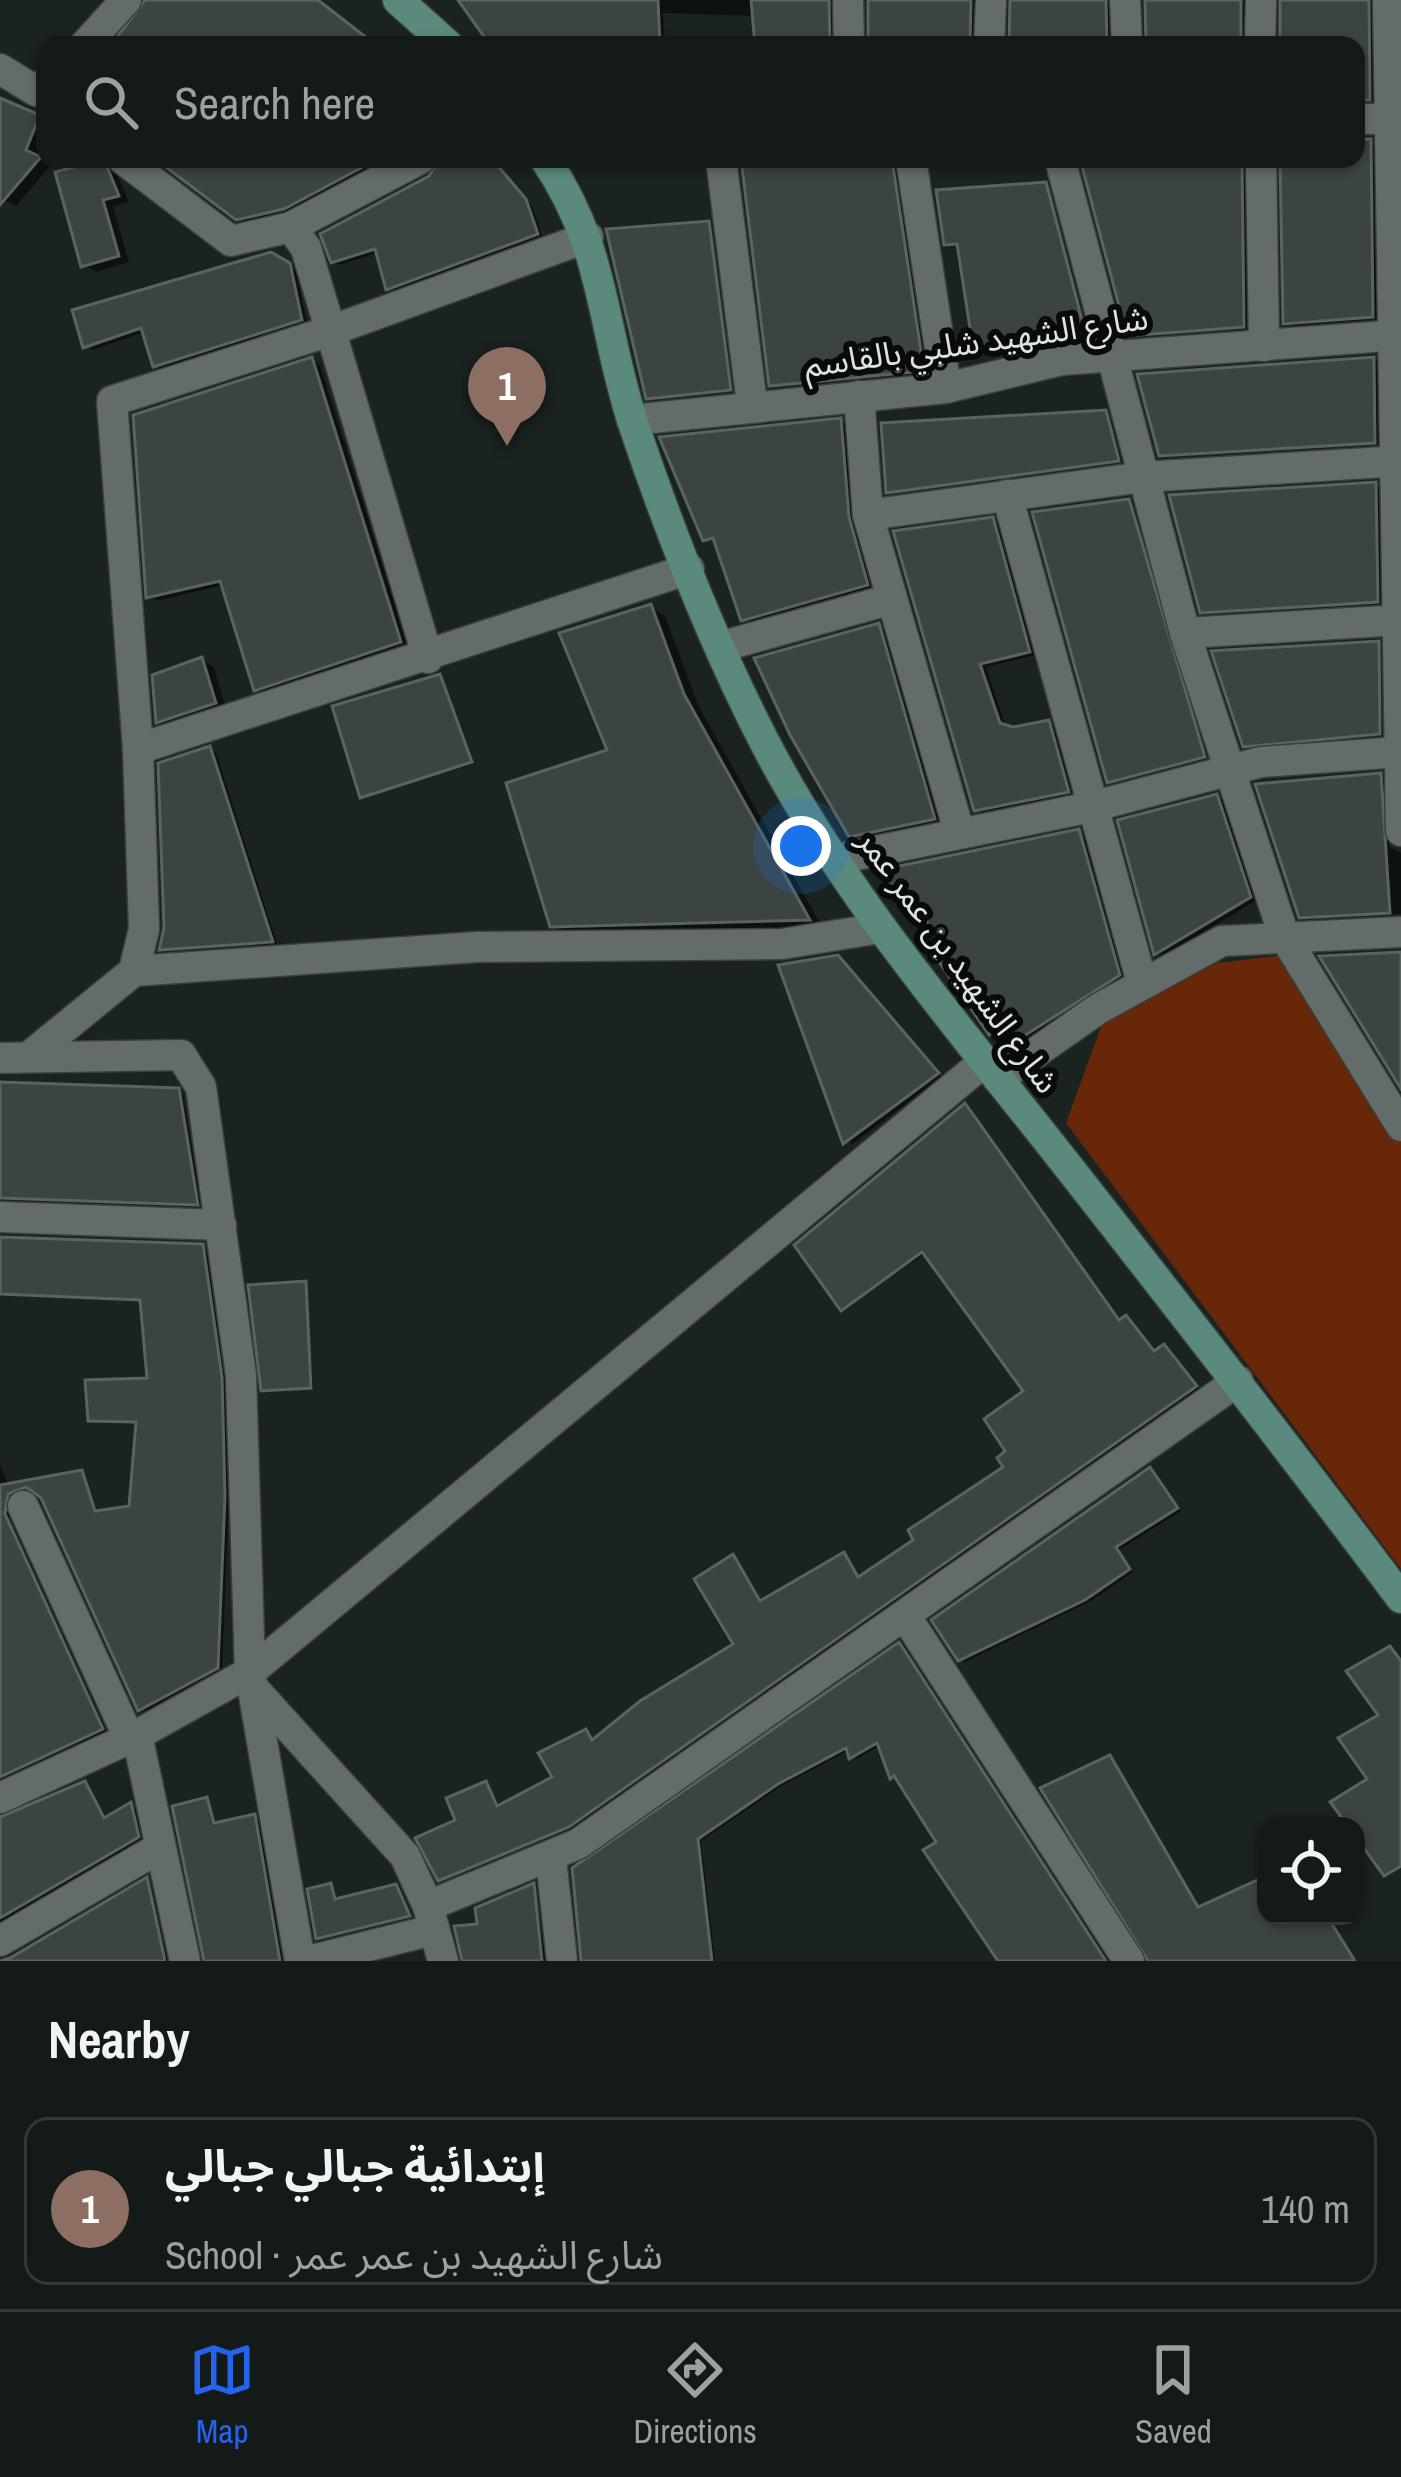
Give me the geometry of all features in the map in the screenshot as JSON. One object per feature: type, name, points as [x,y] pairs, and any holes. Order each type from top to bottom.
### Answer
[{"type":"street","points":[[93,36],[126,0]]},
{"type":"street","points":[[398,0],[438,36]]},
{"type":"street","points":[[848,0],[849,36]]},
{"type":"street","points":[[989,36],[991,0]]},
{"type":"street","points":[[1125,0],[1127,36]]},
{"type":"street","points":[[1260,36],[1261,0]]},
{"type":"street","points":[[1388,0],[1396,119],[1401,831]]},
{"type":"street","points":[[0,69],[36,87]]},
{"type":"street","points":[[1365,119],[1396,119]]},
{"type":"street","points":[[135,168],[231,241],[291,227],[403,168]]},
{"type":"street","name":"شارع الشهيد بن عمر عمر","points":[[551,168],[576,205],[588,237],[632,420],[719,647],[766,744],[881,928],[1238,1381],[1401,1598]]},
{"type":"street","points":[[722,168],[752,404]]},
{"type":"street","points":[[912,168],[946,388]]},
{"type":"street","points":[[1062,168],[1186,633],[1284,936],[1401,1125]]},
{"type":"street","points":[[1261,168],[1264,346]]},
{"type":"street","points":[[291,227],[306,248],[428,658]]},
{"type":"street","points":[[134,971],[144,929],[138,749],[112,401],[330,331],[588,237]]},
{"type":"street","name":"شارع الشهيد شلبي بالقاسم","points":[[632,420],[752,404],[946,388],[1020,368],[1112,356],[1397,335]]},
{"type":"street","points":[[859,396],[868,515],[959,831]]},
{"type":"street","points":[[868,515],[1142,477],[1400,461]]},
{"type":"street","points":[[1007,495],[1142,983]]},
{"type":"street","points":[[138,749],[689,569]]},
{"type":"street","points":[[719,647],[889,600]]},
{"type":"street","points":[[1186,633],[1400,620]]},
{"type":"street","points":[[837,860],[1091,807],[1261,762],[1400,752]]},
{"type":"street","points":[[32,1054],[134,971],[477,946],[782,944],[881,928]]},
{"type":"street","points":[[2,1790],[133,1737],[252,1680],[992,1070],[1222,941],[1401,932]]},
{"type":"street","points":[[0,1058],[32,1054],[186,1059],[201,1088],[241,1375],[252,1680],[304,1961],[431,1918],[551,1858],[906,1617],[1238,1381]]},
{"type":"street","points":[[0,1216],[221,1225]]},
{"type":"street","points":[[23,1506],[133,1737],[185,1961]]},
{"type":"street","points":[[906,1617],[1129,1961]]},
{"type":"street","points":[[252,1680],[405,1856],[443,1961]]},
{"type":"street","points":[[0,1941],[159,1848]]},
{"type":"street","points":[[551,1858],[562,1961]]},
{"type":"shaded area","points":[[1284,955],[1401,1141],[1401,1569],[1066,1123],[1102,1024],[1217,963]]},
{"type":"building","points":[[145,0],[318,0],[364,36],[118,36]]},
{"type":"building","points":[[458,0],[658,0],[660,36],[484,36]]},
{"type":"building","points":[[751,0],[829,0],[830,36],[754,36]]},
{"type":"building","points":[[868,0],[971,0],[970,36],[868,36]]},
{"type":"building","points":[[1010,0],[1106,0],[1107,36],[1009,36]]},
{"type":"building","points":[[1145,0],[1241,0],[1241,36],[1146,36]]},
{"type":"building","points":[[1280,0],[1369,0],[1370,100],[1365,100],[1365,36],[1280,36]]},
{"type":"building","points":[[0,98],[36,113],[26,150],[36,155],[36,163],[0,205]]},
{"type":"building","points":[[1365,139],[1371,139],[1373,317],[1283,324],[1280,168],[1365,168]]},
{"type":"building","points":[[108,168],[119,196],[103,200],[119,256],[81,267],[55,172]]},
{"type":"building","points":[[167,168],[361,168],[284,209],[236,220]]},
{"type":"building","points":[[434,168],[500,168],[526,199],[538,234],[386,290],[375,249],[331,263],[320,234],[429,176]]},
{"type":"building","points":[[742,168],[893,168],[924,371],[769,386]]},
{"type":"building","points":[[1082,168],[1242,168],[1244,327],[1127,336]]},
{"type":"building","points":[[1046,182],[1087,339],[973,348],[957,244],[944,245],[936,190]]},
{"type":"building","points":[[709,221],[731,390],[646,399],[606,229]]},
{"type":"building","points":[[271,252],[290,263],[302,320],[153,367],[141,328],[83,348],[72,310]]},
{"type":"building","points":[[312,357],[401,642],[254,691],[220,581],[146,598],[133,415]]},
{"type":"building","points":[[1374,357],[1375,443],[1159,456],[1137,374]]},
{"type":"building","points":[[1106,410],[1119,461],[886,493],[881,423]]},
{"type":"building","points":[[841,418],[849,517],[868,585],[741,621],[713,538],[703,541],[659,437]]},
{"type":"building","points":[[1376,482],[1378,602],[1200,613],[1169,495]]},
{"type":"building","points":[[1129,499],[1205,757],[1107,783],[1032,512]]},
{"type":"building","points":[[993,517],[1030,652],[980,664],[1000,723],[1013,727],[1049,720],[1069,792],[974,811],[893,531]]},
{"type":"building","points":[[651,604],[684,694],[810,920],[550,927],[506,783],[607,750],[559,633]]},
{"type":"building","points":[[879,623],[935,819],[849,837],[790,735],[754,658]]},
{"type":"building","points":[[1379,641],[1380,734],[1243,747],[1211,651]]},
{"type":"building","points":[[202,657],[216,703],[156,723],[152,675]]},
{"type":"building","points":[[440,674],[472,762],[360,798],[332,706]]},
{"type":"building","points":[[210,746],[273,942],[159,950],[164,928],[158,763]]},
{"type":"building","points":[[1381,773],[1390,913],[1299,918],[1255,784]]},
{"type":"building","points":[[1217,794],[1251,897],[1154,955],[1117,820]]},
{"type":"building","points":[[1079,829],[1120,975],[1016,1041],[1002,1025],[989,1035],[937,959],[946,955],[926,921],[911,919],[880,870]]},
{"type":"building","points":[[1401,952],[1401,1089],[1319,956]]},
{"type":"building","points":[[838,955],[939,1073],[843,1144],[778,965]]},
{"type":"building","points":[[0,1082],[179,1088],[198,1205],[0,1198]]},
{"type":"building","points":[[965,1103],[1119,1320],[1126,1315],[1154,1351],[1164,1344],[1197,1386],[569,1827],[438,1881],[415,1838],[455,1820],[446,1798],[486,1781],[497,1806],[552,1777],[538,1753],[586,1729],[592,1740],[640,1701],[733,1644],[694,1579],[733,1554],[760,1601],[844,1552],[858,1577],[913,1540],[908,1530],[1003,1467],[997,1458],[1005,1451],[984,1419],[1023,1391],[922,1252],[841,1311],[794,1245]]},
{"type":"building","points":[[0,1237],[203,1244],[222,1377],[225,1496],[218,1668],[138,1711],[41,1498],[26,1487],[8,1494],[5,1514],[103,1729],[0,1777],[0,1485],[82,1470],[95,1511],[129,1506],[136,1422],[88,1421],[85,1380],[147,1378],[140,1300],[0,1294]]},
{"type":"building","points":[[306,1281],[311,1388],[261,1391],[248,1285]]},
{"type":"building","points":[[1150,1467],[1178,1508],[1116,1547],[1130,1569],[1085,1600],[958,1661],[931,1620]]},
{"type":"building","points":[[899,1642],[1106,1961],[998,1961],[923,1850],[936,1842],[894,1776],[890,1779],[877,1743],[849,1759],[846,1748],[778,1784],[698,1839],[712,1961],[581,1961],[572,1868]]},
{"type":"building","points":[[1390,1646],[1401,1661],[1401,1866],[1384,1876],[1365,1850],[1365,1817],[1341,1817],[1330,1802],[1367,1779],[1338,1738],[1378,1715],[1346,1671]]},
{"type":"building","points":[[1110,1755],[1198,1907],[1257,1880],[1257,1925],[1333,1925],[1355,1961],[1148,1961],[1040,1788]]},
{"type":"building","points":[[85,1781],[104,1818],[131,1802],[139,1837],[0,1918],[0,1817]]},
{"type":"building","points":[[207,1797],[214,1823],[255,1814],[280,1961],[204,1961],[172,1806]]},
{"type":"building","points":[[147,1877],[165,1961],[0,1961],[10,1958]]},
{"type":"building","points":[[331,1883],[335,1899],[396,1884],[410,1916],[316,1939],[307,1889]]},
{"type":"building","points":[[534,1883],[542,1961],[462,1961],[454,1926],[477,1924],[475,1908]]},
{"type":"place","name":"إبتدائية جبالي جبالي","points":[[507,446]]}]
